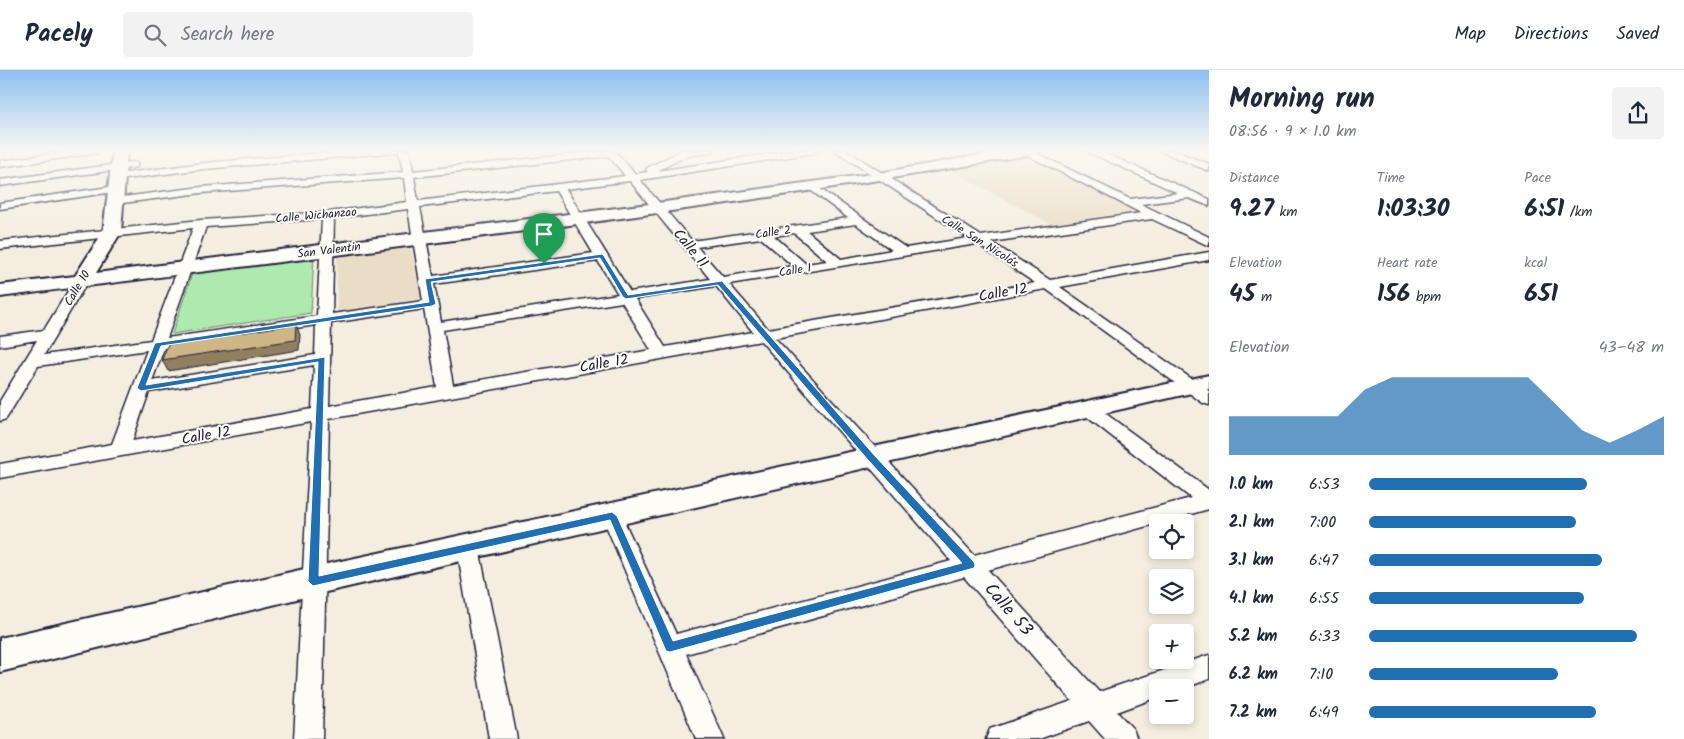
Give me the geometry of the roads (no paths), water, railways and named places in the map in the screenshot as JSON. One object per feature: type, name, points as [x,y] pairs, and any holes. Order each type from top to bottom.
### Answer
[{"type":"main road","points":[[656,206],[832,181]]},
{"type":"main road","points":[[656,206],[813,187],[843,181]]},
{"type":"main road","name":"Calle 10","points":[[83,278],[112,232],[117,183]]},
{"type":"main road","name":"San Valentin","points":[[0,291],[83,278],[656,206]]},
{"type":"main road","name":"San Valentin","points":[[0,285],[83,278]]},
{"type":"main road","points":[[0,655],[313,581],[1088,409],[1199,389]]},
{"type":"street","points":[[117,183],[124,181]]},
{"type":"street","points":[[0,206],[126,181]]},
{"type":"street","points":[[0,183],[117,183],[201,190],[232,181]]},
{"type":"street","points":[[409,181],[446,392]]},
{"type":"street","name":"Calle Wichanzao","points":[[0,245],[112,232],[328,215],[606,181]]},
{"type":"street","name":"Calle 11","points":[[635,181],[764,335],[872,458]]},
{"type":"street","name":"Calle San Nicolás","points":[[886,181],[1047,284],[1199,389]]},
{"type":"street","points":[[1087,181],[1209,242]]},
{"type":"street","points":[[1159,181],[1209,203]]},
{"type":"street","points":[[559,187],[661,353]]},
{"type":"street","points":[[813,187],[904,253]]},
{"type":"street","points":[[1129,202],[1209,193]]},
{"type":"street","points":[[308,739],[328,215]]},
{"type":"street","name":"Calle 1","points":[[436,327],[1154,215]]},
{"type":"street","name":"Calle 2","points":[[688,245],[858,220]]},
{"type":"street","points":[[119,450],[201,224]]},
{"type":"street","points":[[797,229],[838,263]]},
{"type":"street","points":[[764,234],[804,269]]},
{"type":"street","points":[[428,281],[602,256]]},
{"type":"street","name":"Calle 12","points":[[0,471],[1209,256]]},
{"type":"street","name":"Calle 10","points":[[0,415],[6,395],[32,362],[83,278]]},
{"type":"street","points":[[32,362],[432,304]]},
{"type":"street","points":[[0,341],[49,334]]},
{"type":"street","points":[[141,388],[322,359]]},
{"type":"street","points":[[1088,409],[1209,501]]},
{"type":"street","name":"Calle 53","points":[[872,458],[970,565],[1123,739]]},
{"type":"street","points":[[670,647],[1209,501]]},
{"type":"street","points":[[612,516],[710,739]]},
{"type":"street","points":[[468,548],[503,739]]},
{"type":"street","points":[[1000,739],[1209,667]]}]
